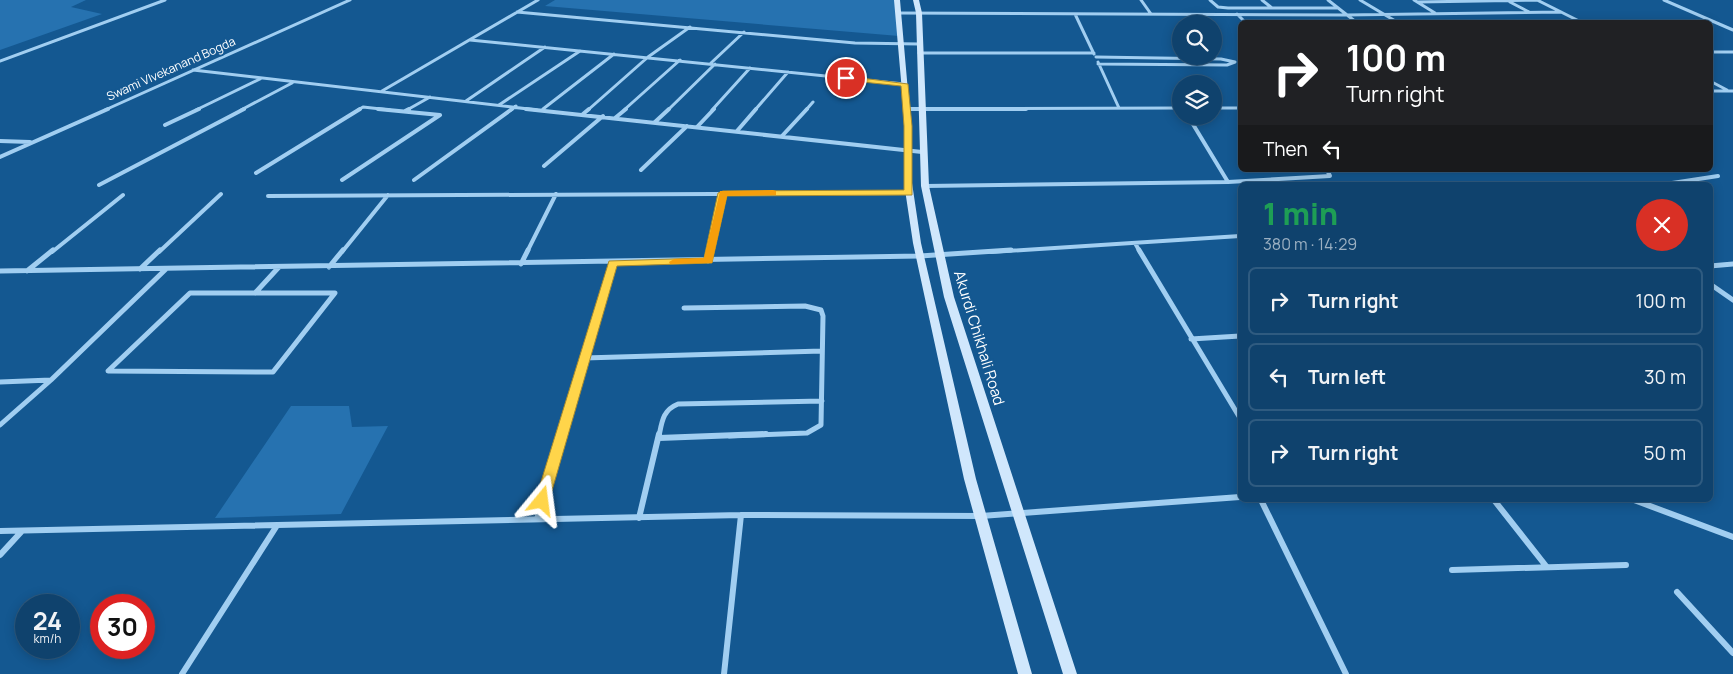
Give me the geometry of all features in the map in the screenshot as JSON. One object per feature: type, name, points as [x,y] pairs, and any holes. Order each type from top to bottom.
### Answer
[{"type":"main road","points":[[897,0],[903,45],[907,109],[909,193],[920,256],[951,397],[981,516],[1025,674]]},
{"type":"main road","name":"Akurdi Chikhali Road","points":[[916,0],[919,14],[922,152],[925,186],[939,255],[949,297],[1070,674]]},
{"type":"street","points":[[0,61],[165,0]]},
{"type":"street","name":"Swami VIvekanand Bogda","points":[[0,157],[350,0]]},
{"type":"street","points":[[382,91],[538,0]]},
{"type":"street","points":[[1142,0],[1151,14]]},
{"type":"street","points":[[1210,0],[1222,8],[1338,8]]},
{"type":"street","points":[[1262,0],[1272,8]]},
{"type":"street","points":[[1328,0],[1353,20]]},
{"type":"street","points":[[1360,0],[1394,20]]},
{"type":"street","points":[[1414,0],[1435,13]]},
{"type":"street","points":[[1418,2],[1537,0],[1578,20]]},
{"type":"street","points":[[1664,0],[1710,20]]},
{"type":"street","points":[[1508,1],[1530,12]]},
{"type":"street","points":[[517,12],[903,45],[919,48],[1094,53]]},
{"type":"street","points":[[898,13],[1346,15],[1561,12]]},
{"type":"street","points":[[1076,14],[1119,108]]},
{"type":"street","points":[[1237,14],[1243,20]]},
{"type":"street","points":[[1713,21],[1733,30]]},
{"type":"street","points":[[582,114],[648,57],[690,27]]},
{"type":"street","points":[[655,122],[744,32]]},
{"type":"street","points":[[470,40],[904,84]]},
{"type":"street","points":[[466,101],[545,47]]},
{"type":"street","points":[[498,105],[580,51]]},
{"type":"street","points":[[1713,52],[1733,52]]},
{"type":"street","points":[[543,110],[614,54]]},
{"type":"street","points":[[1096,57],[1221,59],[1235,62],[1232,65],[1098,64]]},
{"type":"street","points":[[615,118],[680,60]]},
{"type":"street","points":[[697,127],[750,68]]},
{"type":"street","points":[[193,70],[293,83],[382,91],[922,152]]},
{"type":"street","points":[[737,131],[788,72]]},
{"type":"street","points":[[166,125],[260,79]]},
{"type":"street","points":[[99,185],[293,83]]},
{"type":"street","points":[[1713,83],[1728,91]]},
{"type":"street","points":[[1713,91],[1733,91]]},
{"type":"street","points":[[404,111],[430,97]]},
{"type":"street","points":[[782,136],[813,102]]},
{"type":"street","points":[[414,180],[516,106]]},
{"type":"street","points":[[256,173],[363,108],[440,115],[342,180]]},
{"type":"street","points":[[907,109],[1172,108]]},
{"type":"street","points":[[1222,108],[1238,108]]},
{"type":"street","points":[[544,166],[603,116]]},
{"type":"street","points":[[1193,125],[1228,182]]},
{"type":"street","points":[[641,170],[687,126]]},
{"type":"street","points":[[0,141],[33,142]]},
{"type":"street","points":[[925,186],[1228,182],[1330,176],[1328,172]]},
{"type":"street","points":[[1679,182],[1718,176]]},
{"type":"street","points":[[708,261],[723,193]]},
{"type":"street","points":[[268,196],[909,193]]},
{"type":"street","points":[[139,269],[221,194]]},
{"type":"street","points":[[521,264],[556,194]]},
{"type":"street","points":[[26,271],[123,195]]},
{"type":"street","points":[[329,267],[388,195]]},
{"type":"street","points":[[0,271],[612,263],[920,256],[1238,236]]},
{"type":"street","points":[[1135,243],[1191,340],[1238,415]]},
{"type":"street","points":[[536,519],[612,263]]},
{"type":"street","points":[[1713,266],[1733,264]]},
{"type":"street","points":[[255,293],[335,293],[273,372],[108,371],[190,293],[255,293],[279,268]]},
{"type":"street","points":[[0,425],[51,380],[167,269]]},
{"type":"street","points":[[1713,286],[1733,300]]},
{"type":"street","points":[[658,438],[807,433],[821,425],[821,310],[815,307],[684,308]]},
{"type":"street","points":[[1191,340],[1238,336]]},
{"type":"street","points":[[584,358],[822,351]]},
{"type":"street","points":[[0,382],[51,380]]},
{"type":"street","points":[[639,518],[664,414],[670,407],[678,404],[822,401]]},
{"type":"street","points":[[0,531],[536,519],[741,516],[981,516],[1238,497]]},
{"type":"street","points":[[1262,502],[1346,674]]},
{"type":"street","points":[[1496,502],[1546,566]]},
{"type":"street","points":[[1639,502],[1733,537]]},
{"type":"street","points":[[724,674],[741,516]]},
{"type":"street","points":[[182,674],[276,526]]},
{"type":"street","points":[[0,555],[22,530]]},
{"type":"street","points":[[1452,570],[1626,565]]},
{"type":"street","points":[[1676,592],[1733,653]]},
{"type":"shaded area","points":[[0,0],[86,0],[71,7],[102,14],[0,50]]},
{"type":"shaded area","points":[[555,0],[896,0],[899,36],[545,6]]},
{"type":"shaded area","points":[[291,406],[349,406],[352,427],[388,426],[341,514],[215,518]]},
{"type":"slow traffic","points":[[674,262],[708,261],[723,193],[773,193]]},
{"type":"route","points":[[542,501],[612,263],[708,261],[723,193],[909,193],[908,126],[904,84],[846,78]]}]
